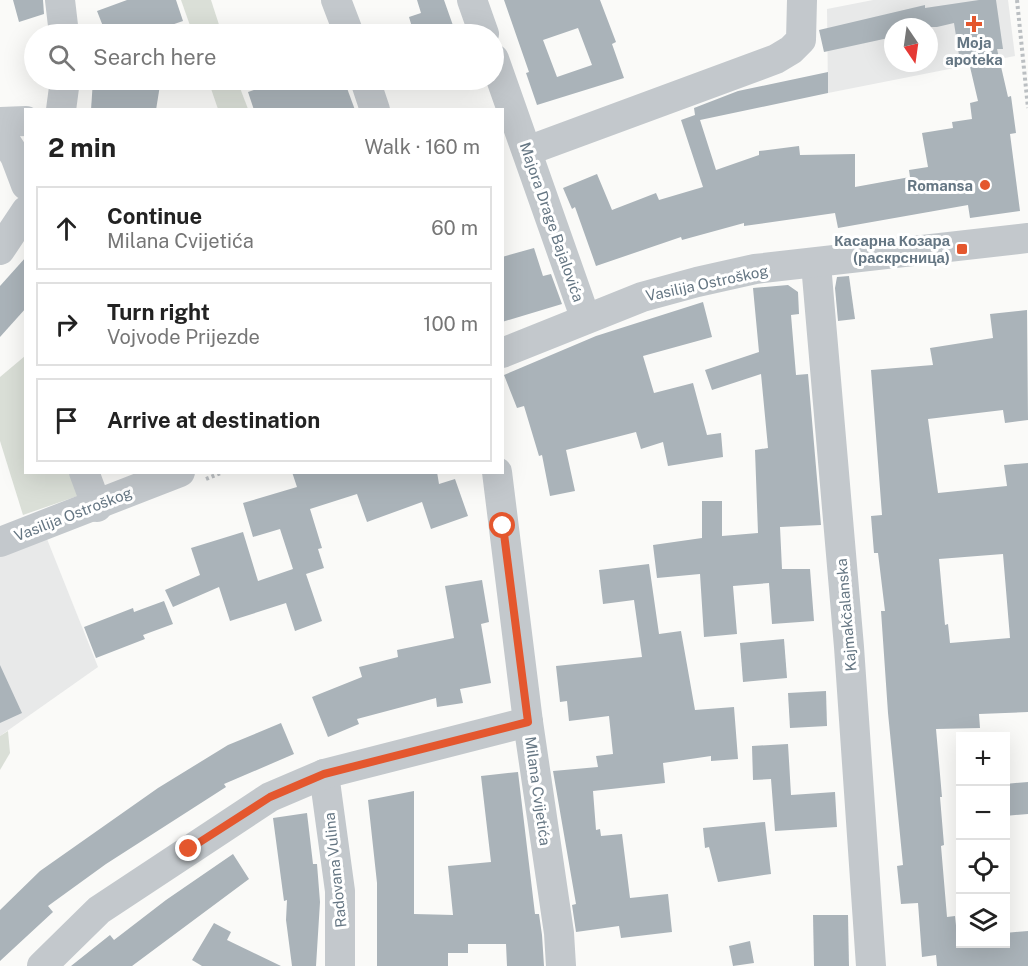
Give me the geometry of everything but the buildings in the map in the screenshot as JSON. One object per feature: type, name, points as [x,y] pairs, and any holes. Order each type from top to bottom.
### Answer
[{"type":"street","points":[[60,0],[63,24]]},
{"type":"street","points":[[336,0],[345,24]]},
{"type":"street","points":[[472,0],[480,24]]},
{"type":"street","points":[[527,151],[777,59],[801,40],[802,0]]},
{"type":"street","name":"Majora Drage Bajalovića","points":[[504,87],[585,317]]},
{"type":"street","points":[[368,90],[374,108]]},
{"type":"street","points":[[0,122],[24,121]]},
{"type":"street","points":[[0,134],[15,156],[24,180]]},
{"type":"street","points":[[0,250],[24,215]]},
{"type":"street","name":"Vasilija Ostroškog","points":[[504,352],[585,317],[642,297],[755,269],[816,264],[1028,238]]},
{"type":"street","name":"Kajmakčalanska","points":[[816,264],[849,647],[871,966]]},
{"type":"street","points":[[85,474],[97,507]]},
{"type":"street","name":"Vasilija Ostroškog","points":[[0,542],[97,507],[175,474]]},
{"type":"street","name":"Milana Cvijetića","points":[[497,474],[528,722],[559,933],[561,966]]},
{"type":"street","points":[[42,966],[108,903],[270,797],[324,774],[528,722]]},
{"type":"street","name":"Radovana Vulina","points":[[324,774],[340,882],[342,915],[340,966]]},
{"type":"path","points":[[1017,0],[1028,108]]},
{"type":"shaded area","points":[[181,0],[211,0],[219,24],[189,24]]},
{"type":"shaded area","points":[[873,0],[1008,0],[1015,56],[938,71],[938,18],[884,18],[884,72],[934,72],[828,93],[827,9]]},
{"type":"shaded area","points":[[211,90],[241,90],[248,108],[218,108]]},
{"type":"shaded area","points":[[24,357],[24,474],[85,474],[92,491],[23,515],[0,441],[0,377]]},
{"type":"shaded area","points":[[47,539],[98,667],[0,736],[0,553]]},
{"type":"shaded area","points":[[8,731],[10,753],[0,770],[0,736]]},
{"type":"place","name":"Moja apoteka","points":[[974,24]]},
{"type":"place","name":"Romansa","points":[[985,185]]},
{"type":"place","name":"Касарна Козара (раскрсница)","points":[[962,249]]},
{"type":"route","points":[[189,849],[270,797],[324,774],[528,722],[503,526]]}]
